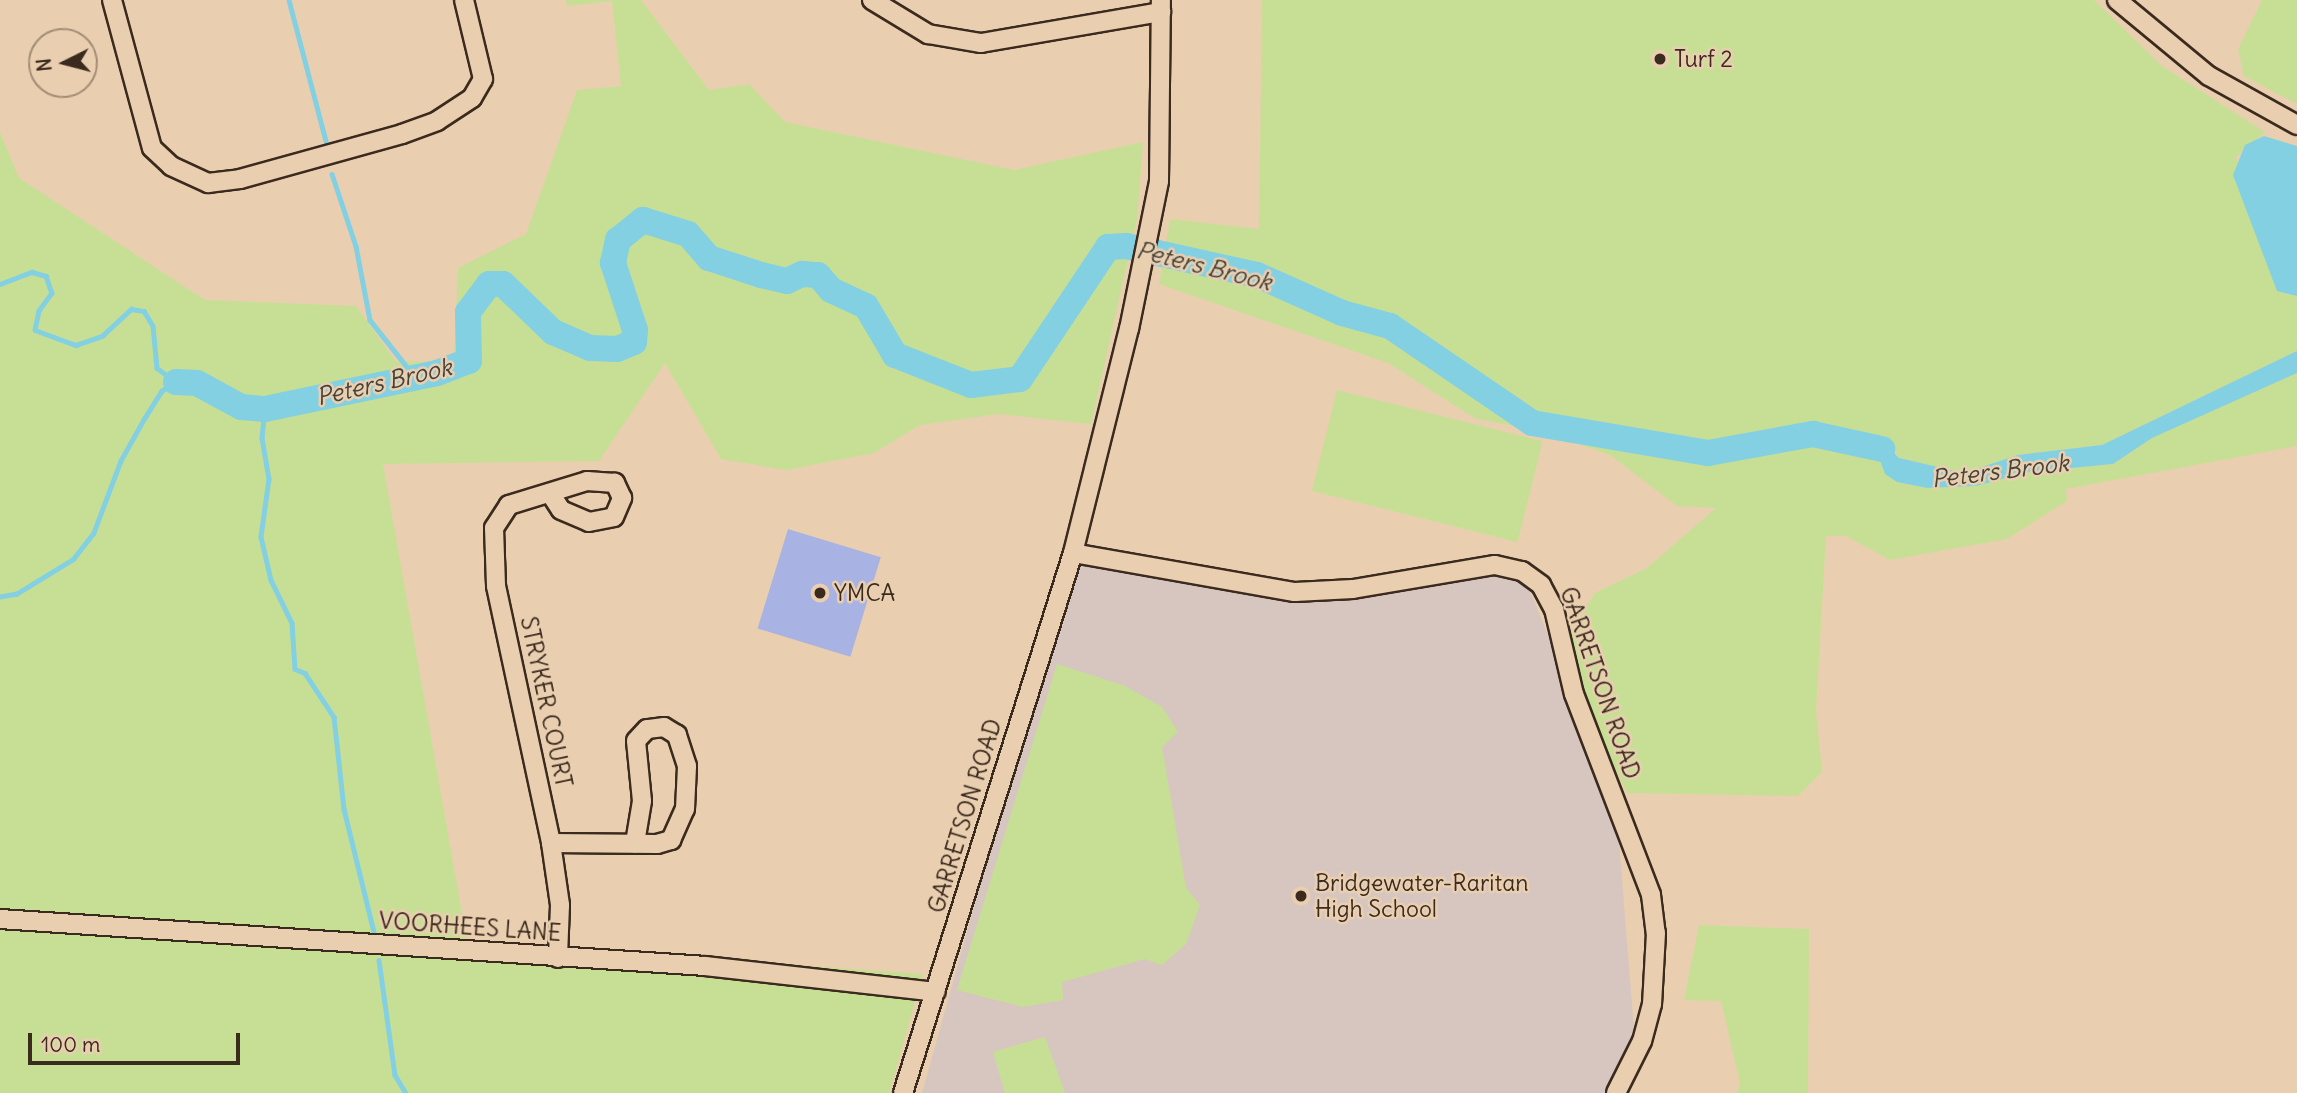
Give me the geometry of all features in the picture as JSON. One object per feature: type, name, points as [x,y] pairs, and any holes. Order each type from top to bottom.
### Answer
[{"type":"street","points":[[113,0],[152,148],[197,180],[240,179],[437,121],[472,98],[483,79],[464,0]]},
{"type":"street","points":[[872,0],[928,34],[981,43],[1161,6]]},
{"type":"street","points":[[2117,0],[2209,76],[2297,125]]},
{"type":"street","name":"GARRETSON ROAD","points":[[903,1093],[1073,553],[1140,284],[1155,214],[1161,6]]},
{"type":"street","name":"STRYKER COURT","points":[[550,493],[503,510],[493,544],[508,649],[551,843],[559,905],[558,958]]},
{"type":"street","name":"GARRETSON ROAD","points":[[1073,553],[1295,592],[1344,591],[1495,565],[1522,571],[1541,585],[1555,609],[1574,694],[1651,895],[1656,933],[1652,1004],[1640,1045],[1616,1093]]},
{"type":"street","points":[[551,843],[635,843],[671,841],[685,809],[684,752],[677,735],[664,727],[646,729],[636,741],[642,801],[635,843]]},
{"type":"street","name":"VOORHEES LANE","points":[[0,919],[717,967],[936,992]]},
{"type":"shaded area","name":"Bridgewater-Raritan High School","points":[[1073,553],[1335,592],[1522,571],[1616,804],[1636,1054],[1605,1093],[922,1093]]},
{"type":"green space","points":[[566,0],[641,0],[709,90],[749,84],[785,122],[1014,170],[1143,142],[1137,219],[1091,424],[998,414],[920,425],[874,453],[786,470],[721,459],[665,363],[599,461],[383,464],[467,942],[923,974],[889,1093],[0,1093],[0,132],[19,178],[205,300],[356,306],[396,362],[454,361],[458,268],[526,234],[577,90],[621,86],[612,1],[567,6]]},
{"type":"green space","points":[[1262,0],[2094,0],[2162,66],[2265,132],[2236,157],[2277,291],[2297,296],[2297,351],[2102,445],[2018,455],[1964,473],[1899,458],[1894,448],[1865,447],[1877,452],[1885,474],[1897,482],[1927,488],[1976,486],[2029,472],[2113,464],[2152,438],[2297,373],[2297,446],[2066,489],[2067,501],[2007,539],[1890,560],[1846,536],[1826,536],[1816,711],[1822,772],[1798,796],[1627,793],[1595,729],[1569,633],[1595,593],[1647,568],[1716,508],[1677,506],[1610,455],[1542,431],[1476,419],[1388,363],[1159,284],[1170,219],[1259,229]]},
{"type":"green space","points":[[2262,0],[2297,0],[2297,104],[2244,76],[2238,49]]},
{"type":"green space","points":[[1337,390],[1543,441],[1518,542],[1312,491]]},
{"type":"green space","points":[[1057,664],[1125,686],[1162,707],[1178,732],[1162,747],[1186,888],[1200,905],[1186,944],[1162,965],[1145,959],[1062,982],[1063,1000],[1023,1007],[957,990]]},
{"type":"green space","points":[[1699,925],[1809,929],[1808,1093],[1737,1093],[1740,1084],[1721,1001],[1684,1000]]},
{"type":"green space","points":[[1045,1037],[1065,1093],[1005,1093],[993,1052]]},
{"type":"water","points":[[2264,136],[2297,146],[2297,296],[2277,291],[2233,175],[2245,145]]},
{"type":"water","points":[[2297,351],[2297,373],[2152,438],[2113,464],[2029,472],[1976,486],[1927,488],[1897,482],[1885,474],[1877,452],[1850,444],[1861,438],[1881,439],[1899,458],[1964,473],[2018,455],[2102,445]]},
{"type":"building","name":"YMCA","points":[[788,529],[881,557],[850,657],[758,628]]},
{"type":"waterway","points":[[289,0],[327,145]]},
{"type":"waterway","points":[[332,174],[356,246],[370,320],[415,377]]},
{"type":"waterway","name":"Peters Brook","points":[[176,382],[197,383],[241,407],[265,409],[437,373],[469,361],[468,312],[489,284],[503,284],[553,332],[590,348],[617,349],[634,342],[635,330],[613,263],[618,240],[643,220],[688,234],[709,258],[761,275],[787,281],[802,274],[818,275],[831,290],[866,306],[895,355],[971,385],[1020,379],[1108,247],[1126,246],[1257,275],[1342,313],[1390,326],[1532,423],[1708,453],[1813,434],[1882,449]]},
{"type":"waterway","points":[[0,284],[32,272],[46,276],[52,293],[39,311],[35,330],[76,345],[102,336],[131,309],[144,311],[153,326],[157,368],[176,382],[162,391],[145,418],[121,461],[94,533],[74,559],[17,594],[0,597]]},
{"type":"waterway","points":[[265,409],[262,438],[269,479],[261,537],[271,580],[292,623],[295,669],[305,673],[334,717],[344,809],[375,936]]},
{"type":"waterway","points":[[379,960],[395,1075],[406,1093]]},
{"type":"place","name":"Turf 2","points":[[1660,59]]},
{"type":"place","name":"YMCA","points":[[820,593]]},
{"type":"place","name":"Bridgewater-Raritan High School","points":[[1301,896]]}]
